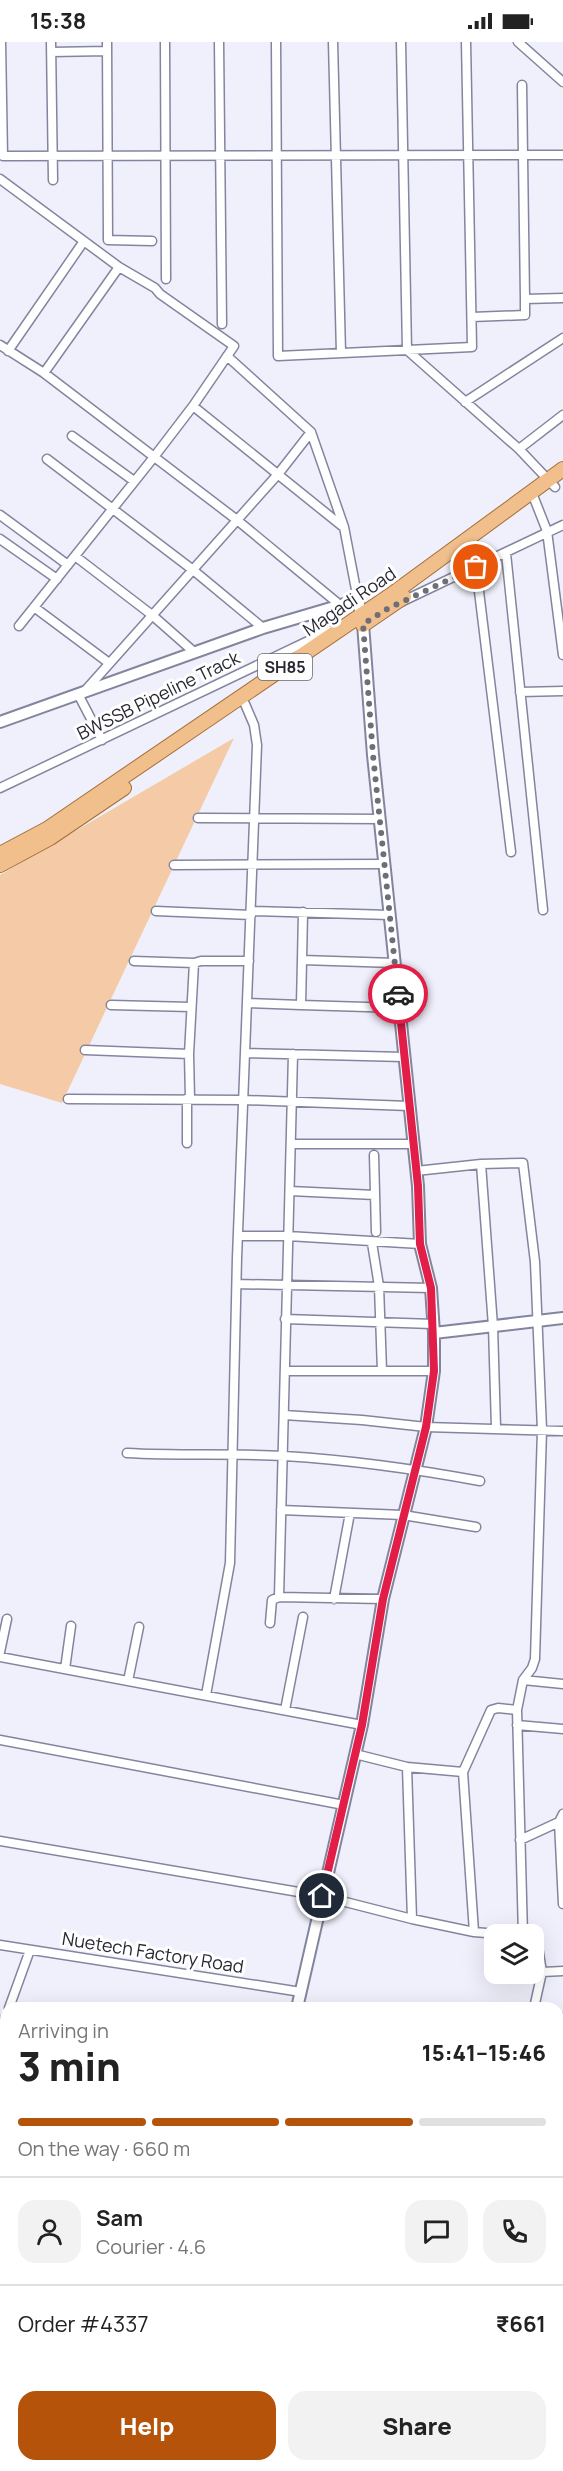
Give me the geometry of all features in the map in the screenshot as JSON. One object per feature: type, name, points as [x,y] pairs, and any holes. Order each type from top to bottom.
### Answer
[{"type":"main road","name":"Magadi Road","points":[[0,865],[51,838],[245,704],[556,482],[563,469]]},
{"type":"main road","name":"Magadi Road","points":[[0,854],[47,829],[362,620],[389,608],[534,496]]},
{"type":"street","points":[[1,42],[3,156],[563,155]]},
{"type":"street","points":[[51,42],[53,180]]},
{"type":"street","points":[[165,42],[166,279]]},
{"type":"street","points":[[219,42],[222,324]]},
{"type":"street","points":[[276,42],[278,356],[472,347],[466,42]]},
{"type":"street","points":[[333,42],[341,353]]},
{"type":"street","points":[[400,42],[407,350],[556,482]]},
{"type":"street","points":[[518,42],[563,82]]},
{"type":"street","points":[[51,52],[107,46],[108,240],[152,241]]},
{"type":"street","points":[[472,317],[525,315],[522,85]]},
{"type":"street","points":[[0,179],[119,267],[155,288],[160,294],[234,346],[193,406],[154,457],[18,626]]},
{"type":"street","points":[[8,351],[84,241]]},
{"type":"street","points":[[44,374],[119,267]]},
{"type":"street","points":[[525,299],[563,298]]},
{"type":"street","points":[[465,402],[563,338]]},
{"type":"street","points":[[0,345],[44,374],[237,520],[340,605]]},
{"type":"street","points":[[228,356],[311,432],[344,527],[362,620],[410,1106],[420,1244],[431,1288],[433,1329],[434,1371],[426,1427],[383,1599],[362,1725],[298,2002]]},
{"type":"street","points":[[193,406],[344,527]]},
{"type":"street","points":[[519,449],[563,415]]},
{"type":"street","points":[[80,693],[153,615],[279,473],[311,432]]},
{"type":"street","points":[[72,436],[134,481]]},
{"type":"street","points":[[47,459],[193,570],[263,628]]},
{"type":"street","points":[[534,496],[547,531],[563,655]]},
{"type":"street","points":[[0,515],[68,565]]},
{"type":"street","points":[[389,608],[563,525]]},
{"type":"street","points":[[0,539],[57,579]]},
{"type":"street","points":[[506,554],[543,910]]},
{"type":"street","points":[[75,556],[153,615],[194,652]]},
{"type":"street","points":[[476,567],[511,852]]},
{"type":"street","points":[[0,722],[263,628],[358,600]]},
{"type":"street","points":[[34,608],[109,663]]},
{"type":"street","name":"BWSSB Pipeline Track","points":[[0,788],[362,620]]},
{"type":"street","points":[[520,692],[563,691]]},
{"type":"street","points":[[80,693],[102,740]]},
{"type":"street","points":[[206,1695],[230,1563],[238,1236],[257,746],[254,725],[245,704]]},
{"type":"street","points":[[198,818],[380,819]]},
{"type":"street","points":[[174,865],[385,864]]},
{"type":"street","points":[[156,911],[390,915]]},
{"type":"street","points":[[301,1005],[303,912]]},
{"type":"street","points":[[302,960],[395,963]]},
{"type":"street","points":[[134,961],[194,963],[249,961]]},
{"type":"street","points":[[187,1143],[194,963]]},
{"type":"street","points":[[247,1003],[399,1008]]},
{"type":"street","points":[[111,1005],[191,1007]]},
{"type":"street","points":[[85,1050],[189,1054]]},
{"type":"street","points":[[245,1053],[404,1057]]},
{"type":"street","points":[[279,1598],[293,1054]]},
{"type":"street","points":[[68,1099],[244,1100],[410,1106]]},
{"type":"street","points":[[291,1144],[413,1144]]},
{"type":"street","points":[[374,1155],[375,1232]]},
{"type":"street","points":[[416,1171],[517,1162],[525,1165],[535,1262],[542,1430],[535,1659],[532,1668],[523,1680],[517,1710],[523,1924]]},
{"type":"street","points":[[481,1164],[493,1326],[496,1428]]},
{"type":"street","points":[[290,1191],[375,1194]]},
{"type":"street","points":[[238,1236],[288,1236],[372,1243],[420,1244]]},
{"type":"street","points":[[372,1243],[379,1286],[382,1371]]},
{"type":"street","points":[[237,1284],[431,1288]]},
{"type":"street","points":[[285,1319],[379,1322],[433,1329],[493,1326],[563,1318]]},
{"type":"street","points":[[285,1371],[434,1371]]},
{"type":"street","points":[[284,1415],[379,1421],[426,1427],[563,1431]]},
{"type":"street","points":[[127,1453],[282,1456],[363,1462],[480,1481]]},
{"type":"street","points":[[281,1510],[403,1515],[476,1527]]},
{"type":"street","points":[[334,1599],[350,1513]]},
{"type":"street","points":[[270,1623],[272,1600],[279,1598],[383,1599]]},
{"type":"street","points":[[285,1710],[303,1617]]},
{"type":"street","points":[[0,1652],[7,1619]]},
{"type":"street","points":[[64,1669],[71,1626]]},
{"type":"street","points":[[128,1681],[139,1627]]},
{"type":"street","points":[[0,1657],[362,1725]]},
{"type":"street","points":[[523,1680],[563,1684]]},
{"type":"street","points":[[474,1932],[463,1772],[491,1710],[498,1708],[517,1710]]},
{"type":"street","points":[[517,1725],[563,1729]]},
{"type":"street","points":[[0,1740],[344,1805]]},
{"type":"street","points":[[354,1754],[407,1767],[463,1772]]},
{"type":"street","points":[[407,1767],[412,1919]]},
{"type":"street","points":[[520,1840],[561,1818],[563,1904]]},
{"type":"street","points":[[0,1840],[322,1896],[412,1919],[484,1933]]},
{"type":"street","name":"Nuetech Factory Road","points":[[0,1945],[300,1992]]},
{"type":"street","points":[[11,2002],[30,1950]]},
{"type":"street","points":[[544,1972],[563,1971]]},
{"type":"street","points":[[535,2002],[539,1984]]},
{"type":"shaded area","points":[[234,738],[62,1103],[0,1084],[0,875]]},
{"type":"way so far","points":[[398,994],[373,755],[363,624],[389,608],[476,567]]},
{"type":"route","points":[[322,1896],[362,1725],[383,1599],[426,1427],[434,1371],[431,1288],[420,1244],[418,1186],[398,994]]}]
